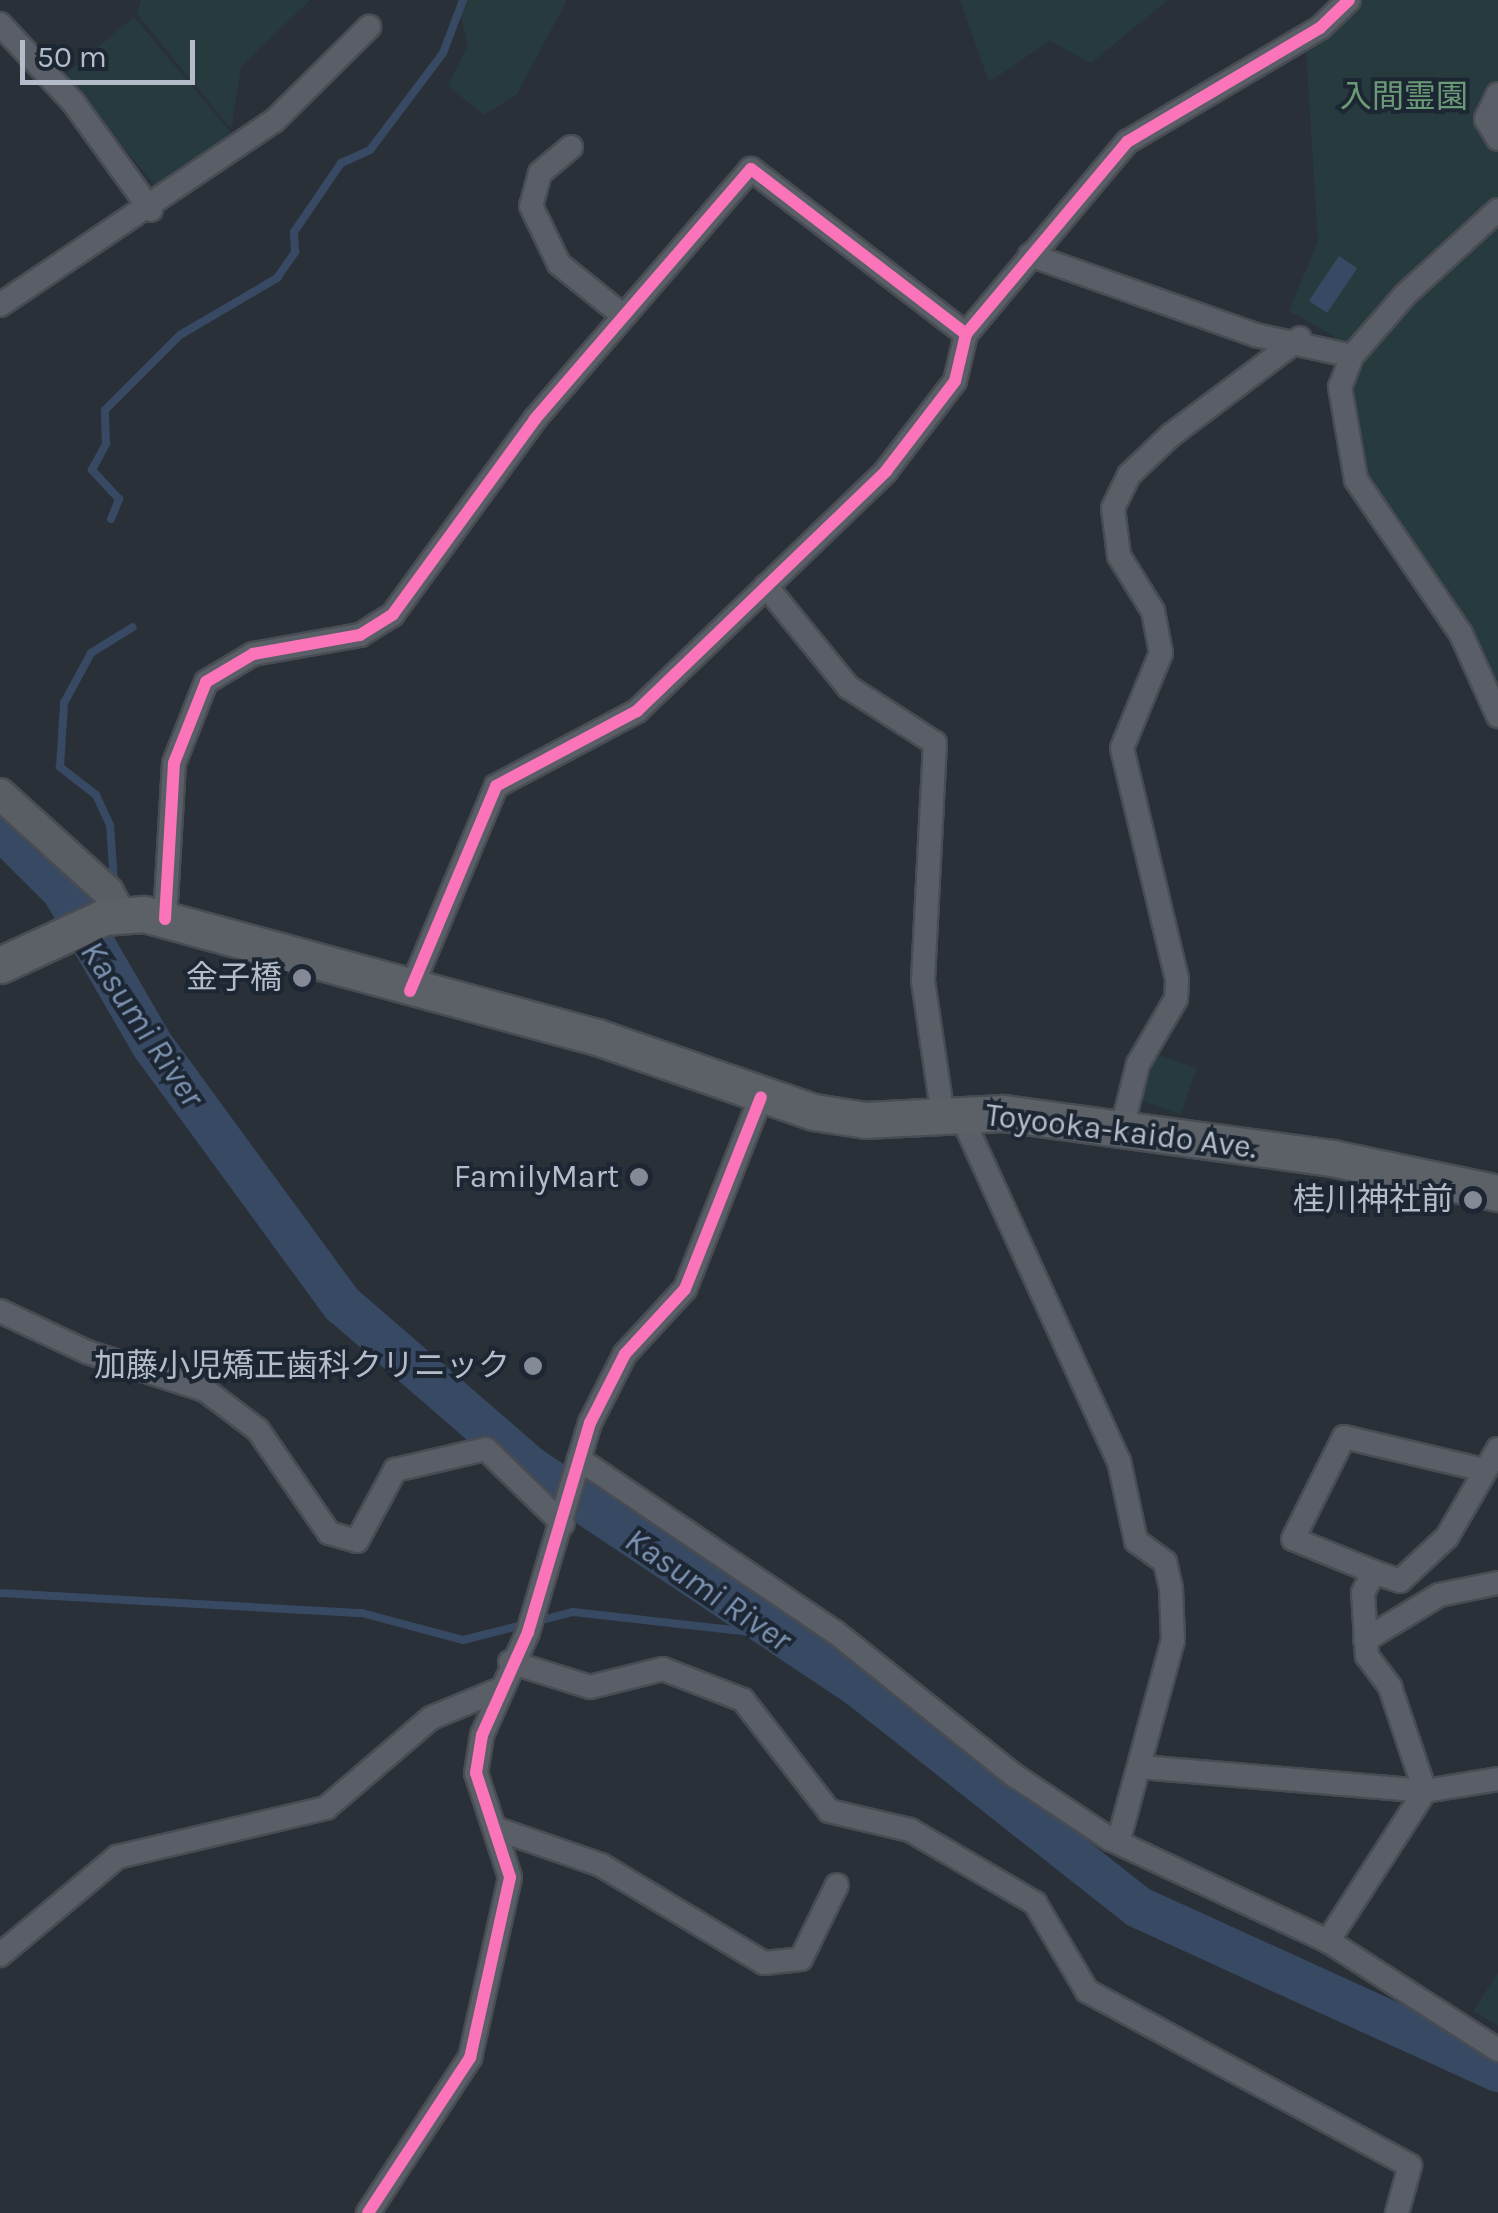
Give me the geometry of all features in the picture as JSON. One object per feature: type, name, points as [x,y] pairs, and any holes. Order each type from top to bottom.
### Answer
[{"type":"main road","name":"Toyooka-kaido Ave.","points":[[94,923],[166,918],[410,991],[597,1037],[761,1097],[865,1120],[952,1116],[1122,1128],[1498,1193]]},
{"type":"main road","points":[[0,965],[94,923]]},
{"type":"street","points":[[410,991],[496,786],[619,724],[766,586],[920,432],[955,382],[966,334],[1030,255],[1154,118],[1320,28],[1349,0]]},
{"type":"street","points":[[0,24],[73,102],[151,210]]},
{"type":"street","points":[[0,304],[151,210],[274,122],[369,27]]},
{"type":"street","points":[[1498,94],[1486,119],[1498,139]]},
{"type":"street","points":[[571,147],[540,173],[532,206],[559,264],[621,314]]},
{"type":"street","points":[[166,918],[170,790],[195,696],[253,654],[360,635],[393,614],[621,314],[751,169],[966,334]]},
{"type":"street","points":[[1498,210],[1463,235],[1352,356],[1341,408],[1356,480],[1461,634],[1498,716]]},
{"type":"street","points":[[1030,255],[1256,335],[1300,338],[1352,356]]},
{"type":"street","points":[[1122,1128],[1138,1064],[1176,999],[1176,979],[1122,748],[1160,653],[1152,611],[1119,556],[1112,508],[1129,475],[1171,435],[1300,338]]},
{"type":"street","points":[[766,586],[848,687],[935,743],[924,981],[952,1116],[1119,1461],[1136,1541],[1165,1562],[1174,1640],[1118,1842]]},
{"type":"street","points":[[0,794],[108,892],[94,923]]},
{"type":"street","points":[[368,2213],[470,2058],[488,1950],[507,1904],[497,1829],[476,1773],[496,1691],[528,1632],[577,1467],[625,1354],[685,1289],[761,1097]]},
{"type":"street","points":[[0,1311],[87,1352],[205,1390],[258,1430],[330,1533],[357,1541],[395,1470],[486,1449],[565,1517]]},
{"type":"street","points":[[1484,1470],[1344,1437],[1293,1539],[1400,1582],[1447,1537],[1498,1450]]},
{"type":"street","points":[[577,1467],[835,1632],[1015,1776],[1118,1842],[1328,1940],[1498,2050]]},
{"type":"street","points":[[1374,1572],[1363,1593],[1365,1640],[1425,1791]]},
{"type":"street","points":[[1365,1640],[1439,1596],[1498,1583]]},
{"type":"street","points":[[510,1662],[590,1687],[663,1668],[743,1700],[829,1811],[910,1830],[1034,1903],[1087,1991],[1410,2166],[1396,2213]]},
{"type":"street","points":[[0,1954],[117,1857],[326,1808],[431,1718],[496,1691]]},
{"type":"street","points":[[1140,1767],[1425,1791],[1498,1779]]},
{"type":"street","points":[[1328,1940],[1425,1791]]},
{"type":"street","points":[[497,1829],[601,1865],[764,1963],[801,1959],[837,1885]]},
{"type":"green space","points":[[141,0],[310,0],[241,67],[231,129],[137,14]]},
{"type":"green space","points":[[457,0],[567,0],[517,94],[484,115],[448,86],[468,46]]},
{"type":"green space","points":[[960,0],[1168,0],[1091,63],[1050,41],[989,82]]},
{"type":"green space","name":"入間霊園","points":[[1361,0],[1498,0],[1498,692],[1371,487],[1332,335],[1289,311],[1318,241],[1306,50]]},
{"type":"green space","points":[[134,17],[231,133],[161,192],[64,76]]},
{"type":"green space","points":[[1156,1054],[1197,1068],[1181,1114],[1140,1100]]},
{"type":"green space","points":[[1498,1973],[1498,2026],[1473,2011]]},
{"type":"water","points":[[1339,256],[1357,268],[1327,313],[1309,301]]},
{"type":"waterway","points":[[111,519],[119,499],[92,470],[106,444],[105,410],[180,335],[277,278],[295,252],[294,232],[341,163],[370,150],[443,53],[463,0]]},
{"type":"waterway","points":[[114,883],[110,825],[96,795],[60,767],[64,703],[91,653],[133,627]]},
{"type":"waterway","name":"Kasumi River","points":[[0,828],[63,891],[153,1046],[342,1304],[530,1467],[857,1685],[1138,1907],[1498,2071]]},
{"type":"waterway","points":[[0,1593],[362,1613],[463,1640],[573,1612],[768,1634]]},
{"type":"cycle path","points":[[410,991],[496,786],[637,711],[886,471],[955,381],[966,334],[1127,142],[1320,28],[1349,0]]},
{"type":"cycle path","points":[[165,919],[174,763],[206,682],[253,654],[360,635],[393,614],[535,419],[751,169],[966,334]]},
{"type":"cycle path","points":[[368,2213],[470,2058],[510,1877],[476,1773],[482,1735],[528,1632],[590,1423],[625,1354],[685,1289],[761,1097]]},
{"type":"place","name":"金子橋","points":[[302,978]]},
{"type":"place","name":"FamilyMart","points":[[639,1177]]},
{"type":"place","name":"桂川神社前","points":[[1473,1200]]},
{"type":"place","name":"加藤小児矯正歯科クリニック","points":[[533,1366]]}]
